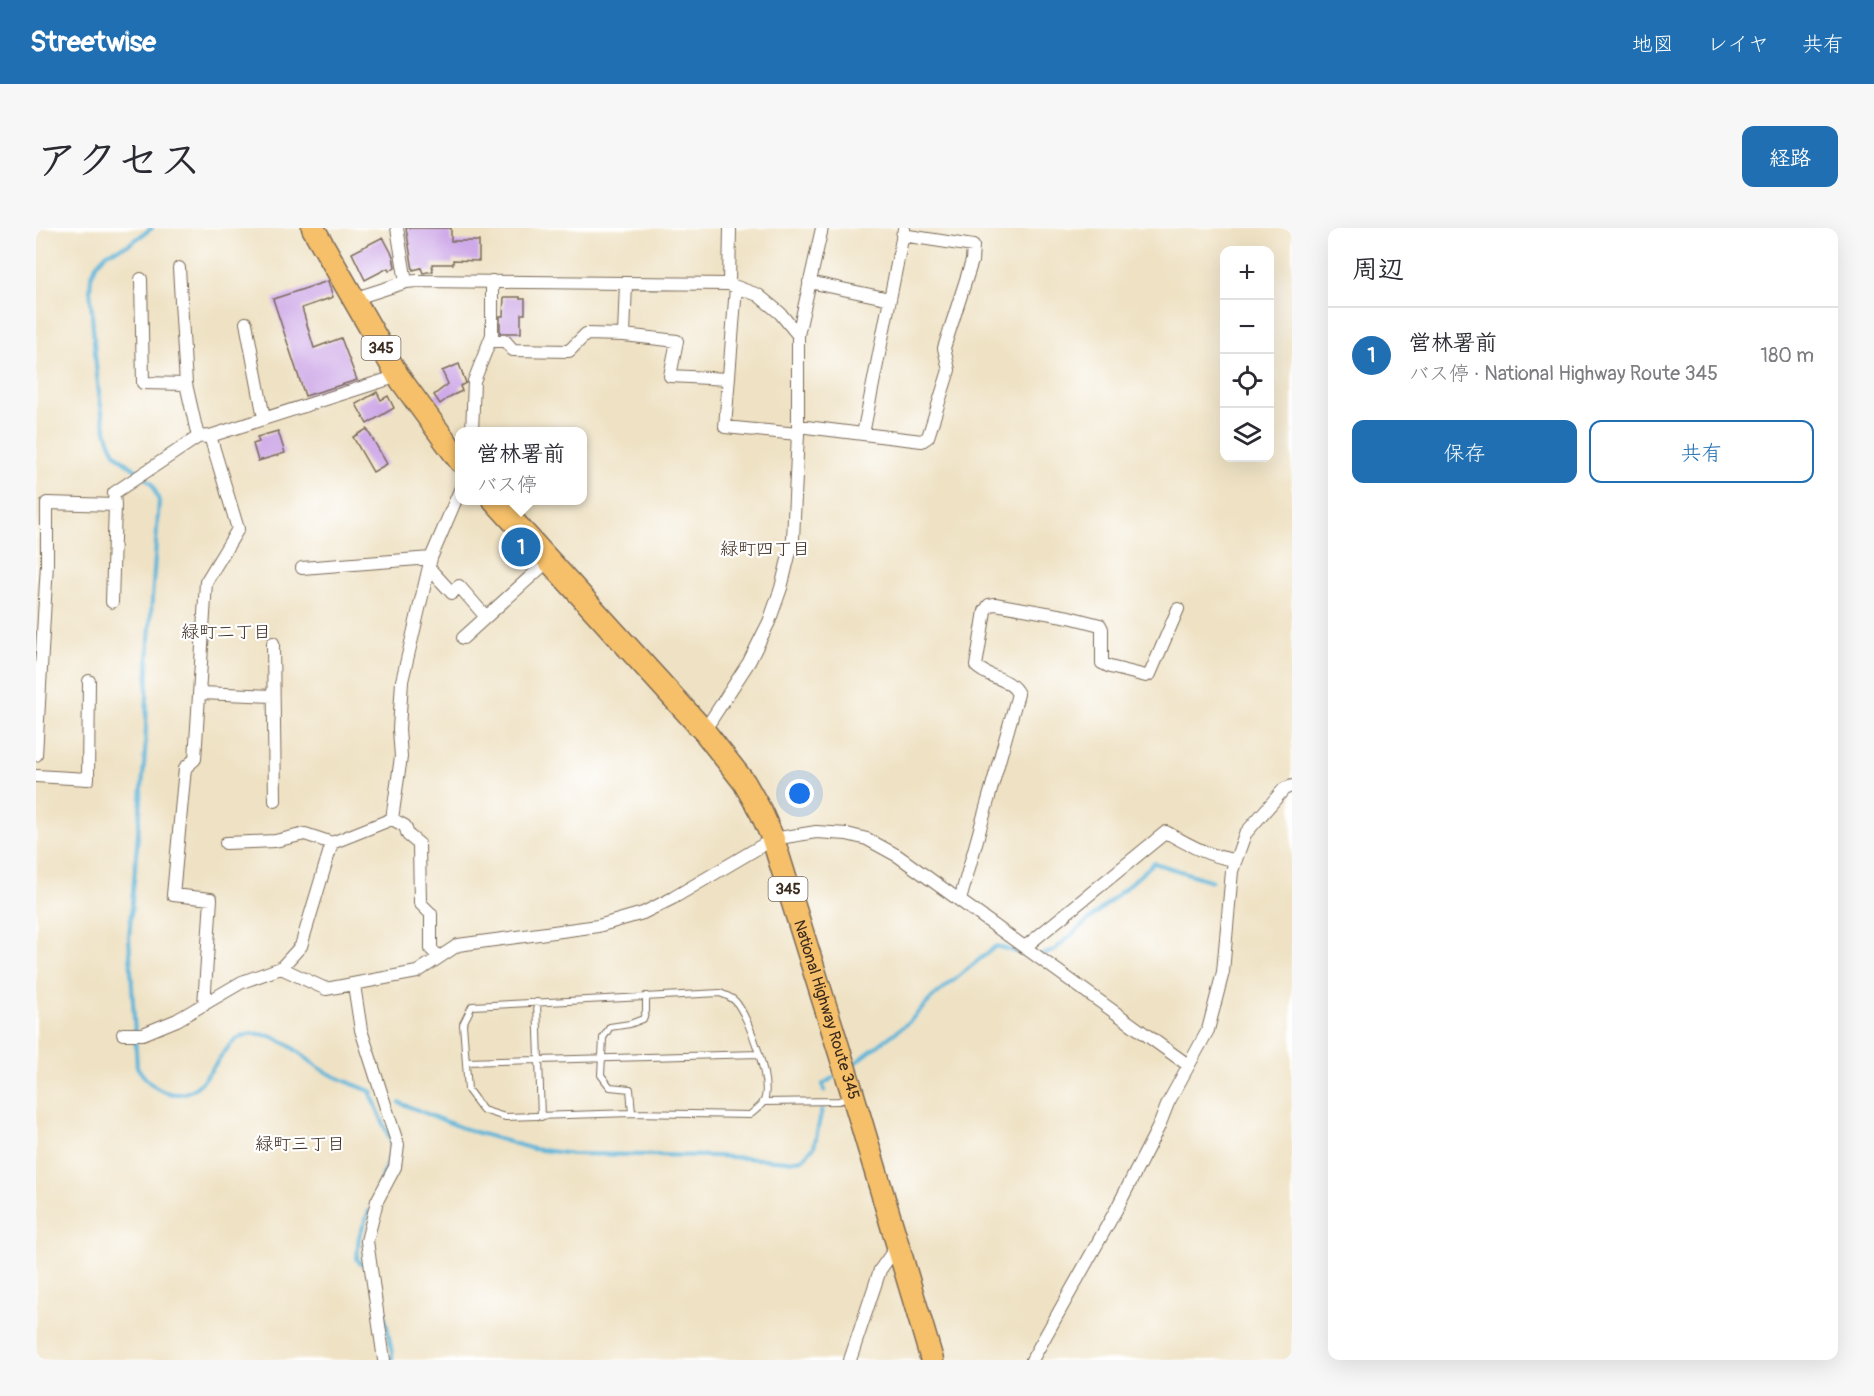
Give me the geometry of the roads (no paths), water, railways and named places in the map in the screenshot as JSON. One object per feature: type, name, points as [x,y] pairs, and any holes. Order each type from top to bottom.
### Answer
[{"type":"highway","name":"345","points":[[313,228],[398,376],[455,455]]},
{"type":"highway","name":"National Highway Route 345","points":[[498,505],[704,731],[744,782],[761,812],[773,839],[853,1095],[932,1360]]},
{"type":"street","points":[[397,228],[406,282]]},
{"type":"street","points":[[730,228],[732,286],[725,427],[863,434],[922,441],[928,436],[949,370],[944,348],[972,261],[973,246],[903,232],[863,434]]},
{"type":"street","points":[[704,731],[749,662],[769,622],[781,588],[793,540],[798,430],[798,335],[822,228]]},
{"type":"street","points":[[179,268],[186,384],[238,529],[206,582],[195,759],[184,768],[173,895],[211,898],[204,1005]]},
{"type":"street","points":[[141,279],[143,382],[186,384]]},
{"type":"street","points":[[353,299],[406,282],[492,281],[732,286],[758,295],[780,313],[798,335]]},
{"type":"street","points":[[472,427],[474,381],[492,335],[492,281]]},
{"type":"street","points":[[809,282],[890,299]]},
{"type":"street","points":[[624,335],[626,283]]},
{"type":"street","points":[[246,324],[264,418]]},
{"type":"street","points":[[490,341],[505,341],[513,350],[569,351],[586,334],[624,335],[677,341],[670,376],[728,379]]},
{"type":"street","points":[[112,602],[114,493],[204,436],[398,376]]},
{"type":"street","points":[[392,819],[401,757],[399,729],[402,681],[430,563],[455,500]]},
{"type":"street","points":[[36,755],[47,564],[41,503],[115,505]]},
{"type":"street","points":[[463,638],[549,561]]},
{"type":"street","points":[[302,568],[430,563]]},
{"type":"street","points":[[430,563],[452,593],[459,585],[486,617]]},
{"type":"street","points":[[960,900],[1018,694],[1015,687],[981,671],[976,666],[985,611],[989,605],[1058,615],[1100,625],[1102,663],[1146,676],[1150,674],[1178,609]]},
{"type":"street","points":[[273,643],[275,801]]},
{"type":"street","points":[[36,776],[88,780],[89,681]]},
{"type":"street","points":[[200,693],[273,696]]},
{"type":"street","points":[[1032,1360],[1116,1210],[1188,1065],[1208,1030],[1223,972],[1232,871],[1245,834],[1284,789],[1292,786]]},
{"type":"street","points":[[226,843],[275,841],[306,834],[332,843],[392,819]]},
{"type":"street","points":[[392,819],[405,826],[408,835],[420,844],[420,903],[431,914],[431,949],[439,957]]},
{"type":"street","points":[[281,968],[326,989],[417,972],[458,945],[598,926],[643,913],[673,898],[773,839],[816,832],[847,834],[867,839],[898,856],[1188,1065]]},
{"type":"street","points":[[1025,947],[1166,832],[1198,850],[1218,858],[1236,860]]},
{"type":"street","points":[[123,1034],[143,1034],[177,1020],[242,982],[281,968],[301,946],[332,843]]},
{"type":"street","points":[[354,985],[361,1030],[398,1145],[395,1167],[377,1201],[366,1241],[384,1360]]},
{"type":"street","points":[[850,1360],[880,1270],[885,1259],[897,1246]]},
{"type":"lane","points":[[764,1102],[765,1084],[759,1054],[744,1014],[735,1000],[720,993],[472,1006],[463,1024],[468,1090],[483,1110],[505,1117],[632,1113],[750,1115],[764,1102],[838,1101],[853,1095]]},
{"type":"lane","points":[[632,1113],[630,1089],[610,1087],[601,1075],[603,1038],[610,1027],[644,1019],[646,996]]},
{"type":"lane","points":[[537,1002],[541,1117]]},
{"type":"lane","points":[[466,1062],[759,1054]]},
{"type":"waterway","points":[[139,472],[117,455],[104,424],[97,377],[90,290],[91,277],[96,265],[107,253],[128,245],[152,228]]},
{"type":"waterway","points":[[144,477],[152,483],[159,501],[149,641],[145,753],[129,937],[137,1067],[154,1086],[169,1093],[180,1094],[198,1085],[235,1040],[245,1035],[259,1034],[268,1035],[286,1043],[326,1072],[373,1092]]},
{"type":"waterway","points":[[1042,955],[1053,951],[1154,863],[1212,881]]},
{"type":"waterway","points":[[855,1063],[909,1022],[933,997],[996,946],[1026,955]]},
{"type":"waterway","points":[[824,1091],[823,1084],[836,1076]]},
{"type":"waterway","points":[[370,1091],[391,1142],[391,1153],[377,1190]]},
{"type":"waterway","points":[[400,1103],[465,1129],[533,1149],[573,1154],[717,1156],[788,1161],[802,1159],[814,1147],[822,1109]]},
{"type":"waterway","points":[[361,1264],[357,1259],[359,1237],[369,1211]]},
{"type":"waterway","points":[[380,1290],[392,1360]]},
{"type":"place","name":"営林署前","points":[[521,547]]},
{"type":"district","name":"緑町四丁目","points":[[765,549]]},
{"type":"district","name":"緑町二丁目","points":[[226,632]]},
{"type":"district","name":"緑町三丁目","points":[[300,1144]]}]
